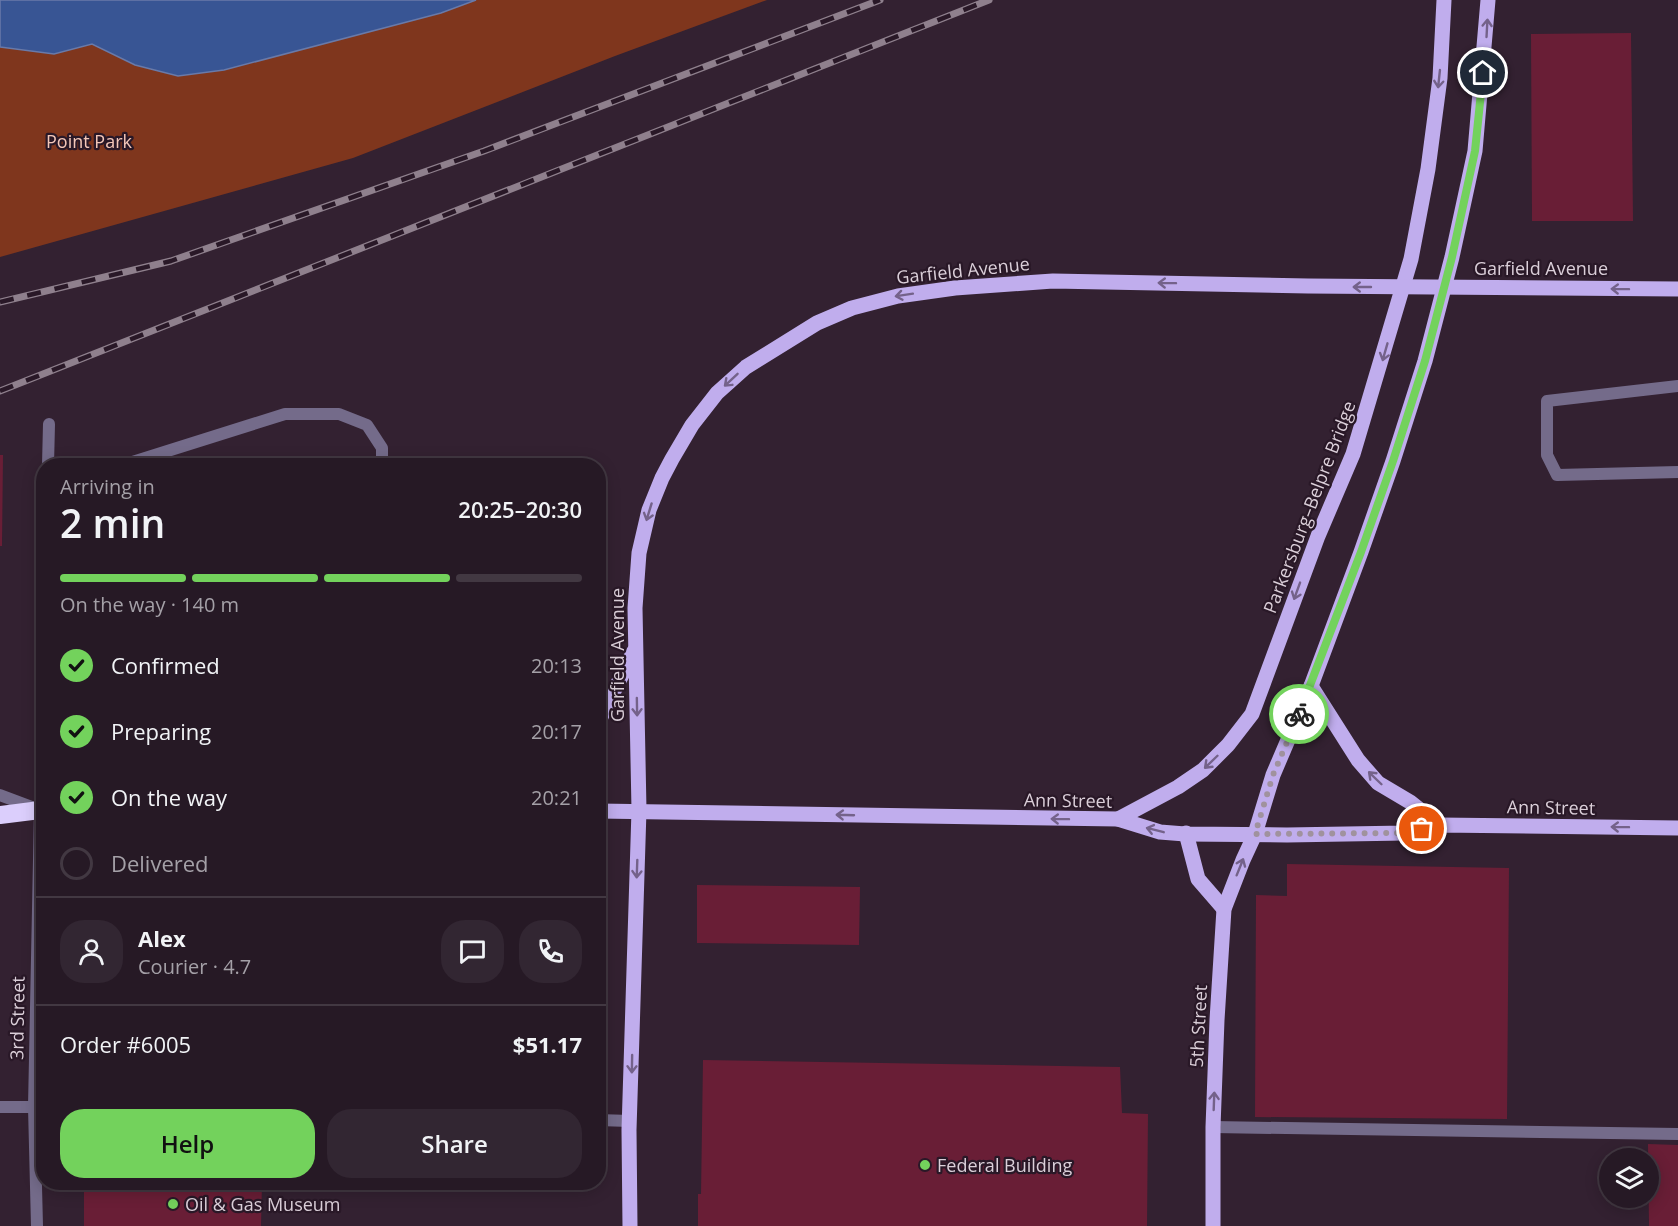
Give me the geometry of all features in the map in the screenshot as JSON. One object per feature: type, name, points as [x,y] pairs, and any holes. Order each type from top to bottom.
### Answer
[{"type":"highway","points":[[0,815],[36,811]]},
{"type":"main road","name":"Parkersburg–Belpre Bridge","points":[[1118,819],[1178,787],[1203,770],[1228,745],[1252,714],[1318,536],[1353,454],[1411,259],[1428,169],[1440,78],[1444,0]]},
{"type":"main road","points":[[1255,834],[1273,775],[1311,686],[1361,552],[1425,361],[1452,257],[1475,151],[1488,0]]},
{"type":"main road","name":"Garfield Avenue","points":[[630,1226],[630,1121],[639,810],[635,608],[639,553],[649,510],[662,478],[692,425],[717,393],[746,367],[817,323],[852,308],[898,296],[943,290],[1053,281],[1296,286],[1678,289]]},
{"type":"main road","points":[[606,707],[635,648]]},
{"type":"main road","points":[[1311,686],[1358,760],[1378,783],[1410,802],[1439,825]]},
{"type":"main road","name":"Ann Street","points":[[606,811],[1118,819],[1160,832],[1186,833],[1404,833],[1439,825],[1678,828]]},
{"type":"main road","points":[[1186,833],[1198,879],[1224,909]]},
{"type":"main road","name":"5th Street","points":[[1213,1226],[1213,1127],[1224,909],[1255,834]]},
{"type":"street","points":[[1678,386],[1547,400],[1547,455],[1557,475],[1678,472]]},
{"type":"street","points":[[145,458],[285,414],[339,414],[368,425],[382,448],[382,458]]},
{"type":"street","points":[[48,458],[49,424]]},
{"type":"street","points":[[0,795],[36,808]]},
{"type":"street","points":[[0,1107],[36,1112]]},
{"type":"street","points":[[606,1120],[630,1121]]},
{"type":"street","points":[[1213,1127],[1678,1134]]},
{"type":"street","name":"3rd Street","points":[[37,1190],[37,1226]]},
{"type":"green space","name":"Point Park","points":[[476,0],[767,0],[615,56],[353,158],[0,257],[0,47],[54,54],[92,44],[135,65],[178,76],[224,70],[440,13]]},
{"type":"water","points":[[0,0],[476,0],[441,13],[224,70],[178,76],[135,65],[92,44],[54,54],[0,47]]},
{"type":"building","points":[[1631,33],[1633,221],[1532,221],[1531,34]]},
{"type":"building","points":[[0,455],[3,455],[2,546],[0,546]]},
{"type":"building","points":[[1287,864],[1509,868],[1507,1119],[1255,1117],[1256,895],[1287,896]]},
{"type":"building","points":[[697,885],[860,887],[859,945],[697,943]]},
{"type":"building","name":"Federal Building","points":[[703,1060],[1120,1067],[1122,1113],[1148,1114],[1147,1226],[698,1226],[698,1194],[701,1194]]},
{"type":"building","points":[[1648,1144],[1678,1145],[1678,1226],[1649,1226],[1649,1208],[1659,1208],[1659,1148],[1648,1148]]},
{"type":"building","name":"Oil & Gas Museum","points":[[84,1190],[262,1190],[261,1226],[84,1226]]},
{"type":"railway","points":[[0,302],[171,261],[484,151],[880,0]]},
{"type":"railway","points":[[0,391],[989,0]]},
{"type":"way so far","points":[[1299,714],[1273,775],[1255,834],[1404,833],[1422,829]]},
{"type":"place","name":"Federal Building","points":[[925,1165]]},
{"type":"place","name":"Oil & Gas Museum","points":[[173,1204]]},
{"type":"route","points":[[1299,714],[1361,552],[1425,361],[1452,257],[1475,151],[1483,73]]}]
